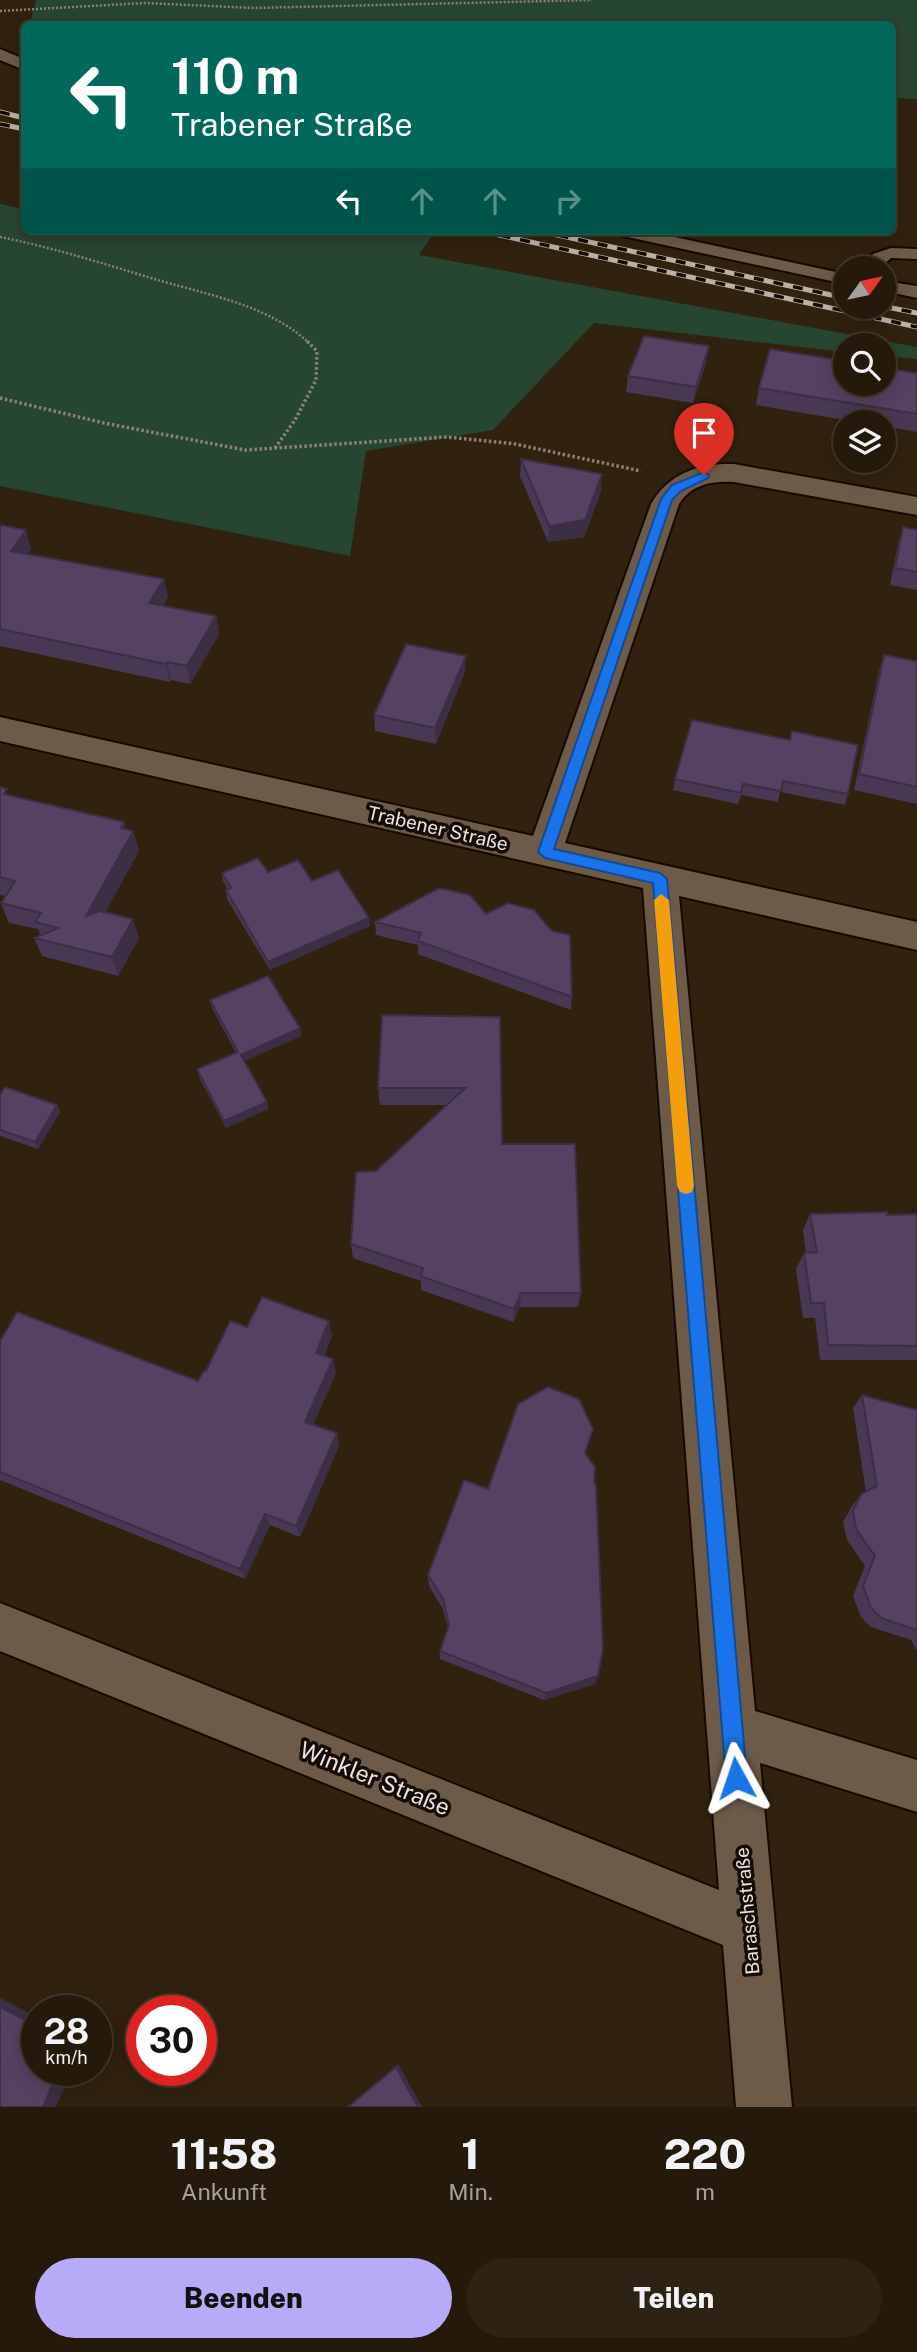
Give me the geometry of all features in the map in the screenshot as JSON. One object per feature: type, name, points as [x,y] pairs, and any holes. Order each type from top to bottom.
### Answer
[{"type":"street","points":[[545,852],[665,504],[676,488],[704,475],[734,473],[917,506]]},
{"type":"street","name":"Trabener Straße","points":[[0,729],[917,936]]},
{"type":"street","name":"Baraschstraße","points":[[660,879],[764,2107]]},
{"type":"street","name":"Winkler Straße","points":[[0,1627],[749,1929]]},
{"type":"street","points":[[732,1729],[917,1786]]},
{"type":"lane","points":[[0,54],[21,64]]},
{"type":"lane","points":[[642,235],[833,276]]},
{"type":"lane","points":[[880,256],[891,253],[917,254]]},
{"type":"lane","points":[[896,288],[917,292]]},
{"type":"path","points":[[0,11],[145,3],[253,8],[592,0]]},
{"type":"path","points":[[0,237],[39,245],[251,308],[297,332],[317,351],[316,380],[295,420],[275,449]]},
{"type":"path","points":[[0,398],[172,438],[245,450],[447,437],[515,444],[649,472]]},
{"type":"green space","points":[[36,0],[917,0],[917,99],[896,98],[896,21],[31,21]]},
{"type":"green space","points":[[0,204],[21,208],[21,235],[431,237],[419,255],[841,333],[833,333],[833,351],[594,323],[493,430],[366,451],[350,556],[0,486]]},
{"type":"green space","points":[[896,343],[917,347],[917,359],[896,357]]},
{"type":"building","points":[[644,336],[709,346],[696,387],[628,376]]},
{"type":"building","points":[[770,349],[833,359],[833,396],[896,396],[896,370],[917,373],[917,414],[896,410],[759,388]]},
{"type":"building","points":[[521,459],[602,474],[585,520],[549,526]]},
{"type":"building","points":[[0,525],[26,530],[11,551],[164,579],[149,603],[216,616],[187,666],[166,664],[0,629]]},
{"type":"building","points":[[903,527],[917,530],[917,572],[895,568]]},
{"type":"building","points":[[406,644],[466,656],[435,728],[374,715]]},
{"type":"building","points":[[884,655],[917,661],[917,787],[859,774]]},
{"type":"building","points":[[692,720],[790,740],[792,731],[858,745],[848,794],[783,781],[781,791],[743,784],[741,793],[675,779]]},
{"type":"building","points":[[0,787],[7,789],[4,794],[124,822],[121,828],[133,831],[86,916],[100,911],[133,919],[112,957],[34,938],[58,928],[35,922],[41,913],[1,903],[15,881],[0,877]]},
{"type":"building","points":[[258,858],[268,872],[298,860],[312,881],[338,870],[369,918],[268,962],[226,890],[231,888],[222,873]]},
{"type":"building","points":[[439,888],[470,895],[486,914],[508,903],[534,910],[552,931],[570,935],[572,997],[418,941],[421,933],[375,922]]},
{"type":"building","points":[[268,976],[300,1028],[241,1055],[267,1102],[224,1121],[197,1069],[238,1052],[210,1000]]},
{"type":"building","points":[[382,1015],[500,1017],[502,1144],[575,1144],[581,1293],[521,1293],[514,1309],[420,1276],[423,1268],[351,1244],[356,1172],[376,1171],[465,1088],[378,1088]]},
{"type":"building","points":[[5,1087],[57,1105],[35,1142],[0,1130],[0,1095]]},
{"type":"building","points":[[887,1212],[887,1215],[917,1214],[917,1346],[828,1345],[824,1303],[811,1303],[804,1253],[817,1252],[810,1214]]},
{"type":"building","points":[[262,1297],[329,1321],[316,1353],[333,1359],[305,1422],[337,1433],[296,1526],[265,1514],[240,1569],[0,1472],[0,1341],[17,1312],[198,1381],[206,1371],[230,1321],[247,1327]]},
{"type":"building","points":[[548,1387],[579,1399],[593,1429],[585,1453],[595,1467],[603,1649],[598,1676],[546,1693],[440,1651],[449,1625],[443,1599],[428,1575],[464,1480],[488,1489],[518,1404]]},
{"type":"building","points":[[862,1395],[917,1410],[917,1630],[881,1618],[871,1608],[863,1586],[875,1556],[856,1529],[853,1511],[861,1494],[877,1486]]},
{"type":"building","points":[[0,2007],[21,2018],[21,2086],[52,2086],[43,2107],[0,2107]]},
{"type":"building","points":[[396,2067],[418,2107],[348,2107]]},
{"type":"railway","points":[[0,112],[21,117]]},
{"type":"railway","points":[[0,124],[21,128]]},
{"type":"railway","points":[[499,235],[917,327]]},
{"type":"railway","points":[[557,235],[833,295]]},
{"type":"railway","points":[[896,309],[917,313]]},
{"type":"slow traffic","points":[[661,900],[686,1186]]},
{"type":"route","points":[[704,475],[676,488],[667,499],[545,852],[660,879],[736,1778]]}]
